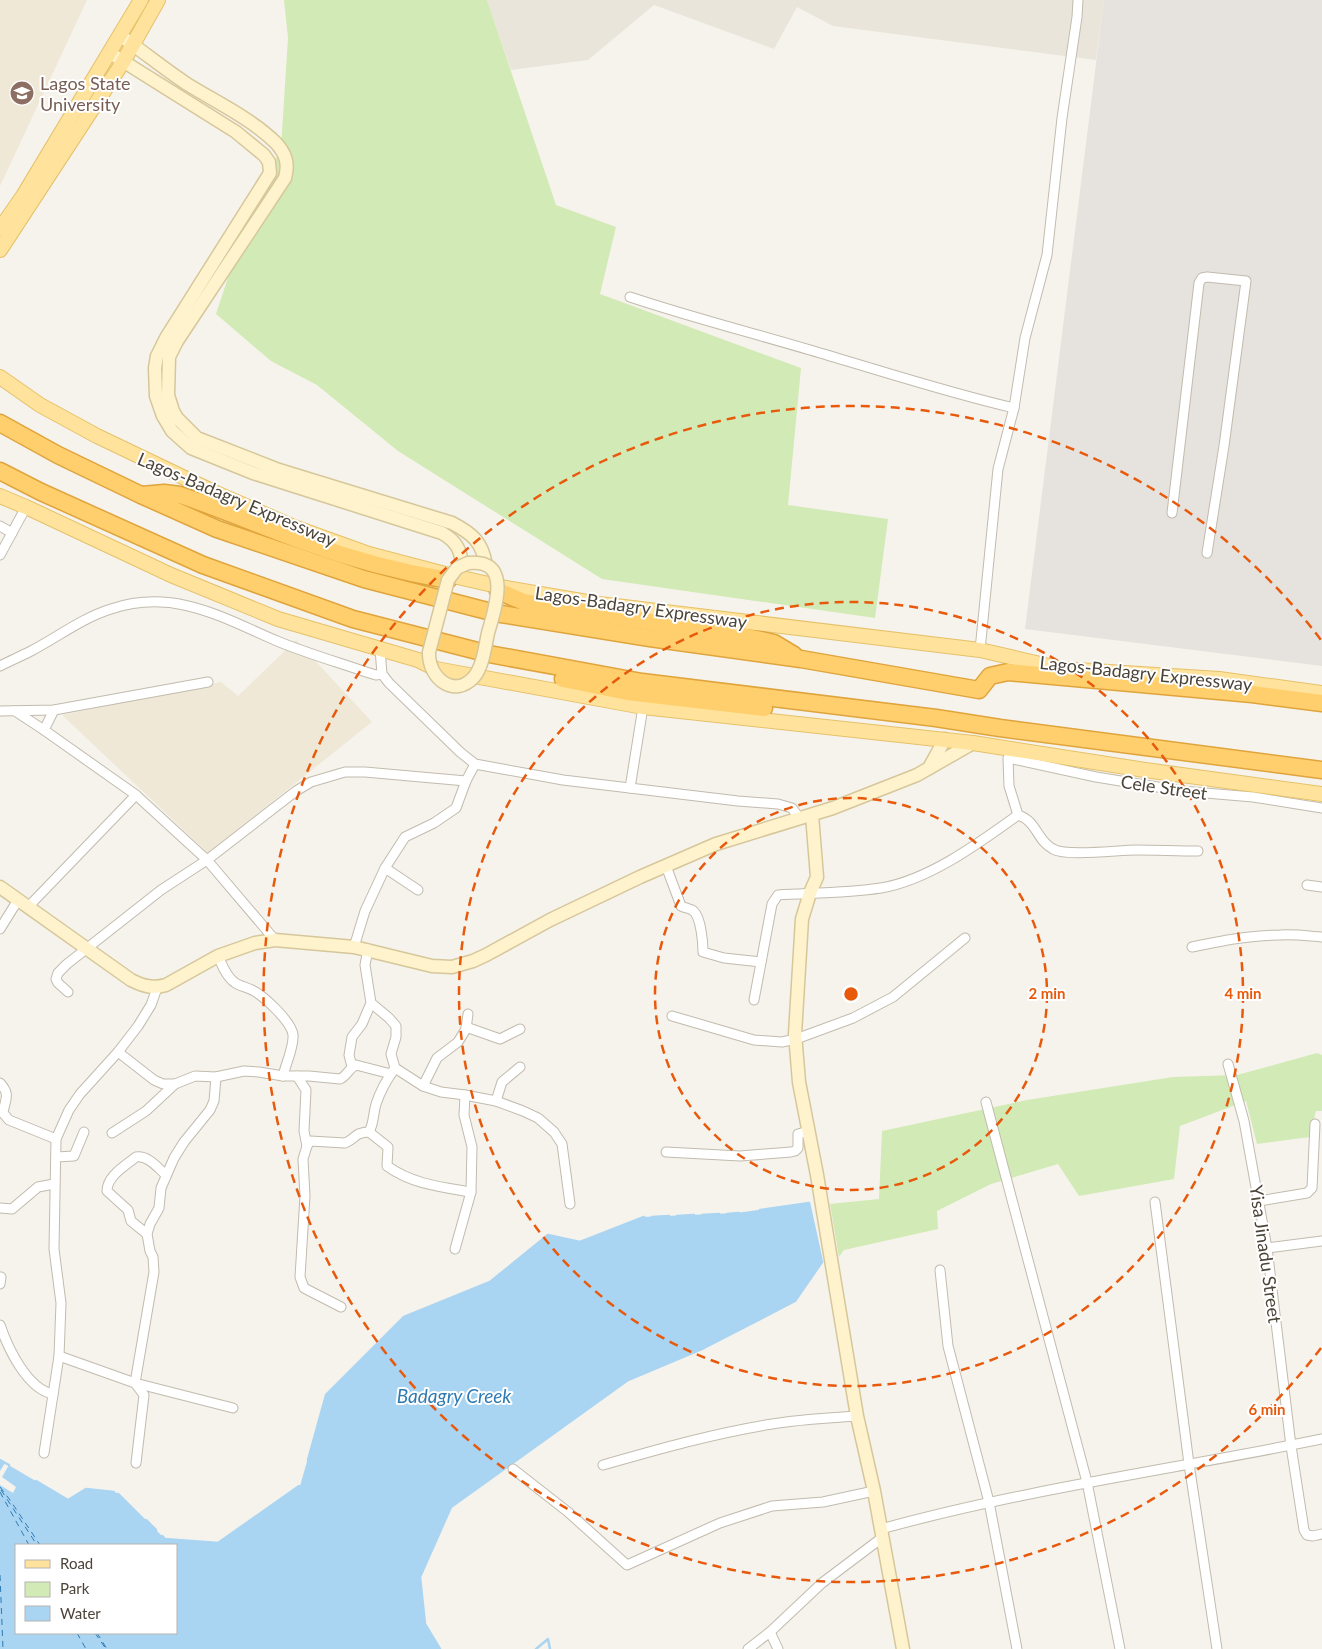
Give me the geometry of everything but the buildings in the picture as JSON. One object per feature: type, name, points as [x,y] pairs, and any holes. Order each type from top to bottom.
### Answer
[{"type":"highway","name":"Lagos-Badagry Expressway","points":[[2,424],[58,455],[141,495],[226,532],[364,579],[495,613],[650,638],[801,659],[979,690],[990,676],[1008,672],[1252,694],[1322,703]]},
{"type":"highway","points":[[0,470],[41,492],[203,565],[353,619],[489,654],[642,682],[936,718],[1322,770]]},
{"type":"highway","points":[[141,495],[164,493],[180,495],[305,542],[371,563],[448,580]]},
{"type":"highway","points":[[130,532],[144,547],[174,564],[286,605],[430,652]]},
{"type":"highway","points":[[498,592],[524,602],[752,638],[774,643],[801,659]]},
{"type":"highway","points":[[480,665],[508,668],[627,692],[739,706],[778,707],[791,701]]},
{"type":"main road","points":[[0,229],[23,196],[141,0]]},
{"type":"main road","points":[[0,250],[123,62],[158,0]]},
{"type":"main road","points":[[121,36],[188,84],[245,119],[276,144],[284,155],[288,166],[285,178],[168,357],[168,396],[177,418],[198,438],[322,489],[442,533],[456,544],[461,554],[462,565]]},
{"type":"main road","points":[[110,53],[236,132],[264,155],[269,162],[270,173],[166,338],[157,356],[154,381],[156,396],[163,416],[172,430],[191,448],[253,472],[452,523],[463,529],[479,544],[483,551],[486,565]]},
{"type":"main road","name":"Lagos-Badagry Expressway","points":[[0,377],[40,405],[89,432],[206,488],[294,527],[369,554],[449,575],[506,588],[599,604],[980,650],[1062,668],[1219,680],[1322,693]]},
{"type":"main road","points":[[0,496],[26,506],[171,576],[278,619],[418,660],[436,669],[644,708],[973,742],[1156,772],[1322,794]]},
{"type":"main road","points":[[473,562],[486,565],[494,572],[497,578],[498,592],[480,665],[475,675],[467,682],[449,685],[442,682],[432,671],[429,659],[448,580],[452,573],[462,565],[473,562]]},
{"type":"main road","points":[[928,770],[945,739]]},
{"type":"main road","points":[[0,887],[131,980],[144,986],[157,988],[166,985],[218,956],[255,944],[275,940],[354,947],[432,966],[452,967],[486,955],[550,920],[716,844],[833,808],[928,770],[973,742]]},
{"type":"main road","points":[[806,817],[817,877],[802,919],[796,1039],[799,1082],[857,1416],[874,1491],[903,1649]]},
{"type":"street","points":[[980,650],[998,468],[1014,408],[1025,338],[1047,255],[1078,0]]},
{"type":"street","points":[[1172,513],[1199,283],[1202,278],[1207,277],[1246,281],[1224,446],[1207,553]]},
{"type":"street","points":[[630,298],[963,396],[1014,408]]},
{"type":"street","points":[[0,555],[26,506]]},
{"type":"street","points":[[0,526],[12,533]]},
{"type":"street","points":[[0,666],[104,611],[136,602],[164,600],[203,610],[306,652],[376,675],[382,674]]},
{"type":"street","points":[[380,649],[382,674],[389,683],[460,752],[475,764],[554,778],[738,801],[778,804],[792,808],[806,817]]},
{"type":"street","points":[[0,711],[54,710],[208,682]]},
{"type":"street","points":[[630,788],[644,708]]},
{"type":"street","points":[[44,730],[54,710]]},
{"type":"street","points":[[15,711],[136,796],[207,860],[275,940]]},
{"type":"street","name":"Cele Street","points":[[1018,815],[1009,786],[1008,758],[1154,787],[1253,797],[1322,808]]},
{"type":"street","points":[[354,947],[365,911],[384,868],[405,837],[434,823],[456,808],[475,764]]},
{"type":"street","points":[[68,992],[56,979],[58,973],[67,964],[161,890],[207,860],[296,791],[325,777],[345,772],[365,772],[466,782]]},
{"type":"street","points":[[1154,787],[1156,772]]},
{"type":"street","points":[[1182,791],[1186,776]]},
{"type":"street","points":[[0,929],[23,903],[136,796]]},
{"type":"street","points":[[754,1000],[772,904],[778,895],[850,892],[883,888],[910,879],[948,862],[975,846],[1018,815],[1026,817],[1045,842],[1053,849],[1070,852],[1198,851]]},
{"type":"street","points":[[666,866],[681,906],[693,910],[696,914],[703,943],[702,952],[716,956],[762,962]]},
{"type":"street","points":[[384,868],[418,890]]},
{"type":"street","points":[[1308,885],[1322,887]]},
{"type":"street","points":[[1192,947],[1234,939],[1280,934],[1322,937]]},
{"type":"street","points":[[672,1016],[754,1040],[782,1042],[796,1039],[853,1018],[893,997],[965,938]]},
{"type":"street","points":[[352,1067],[349,1055],[352,1037],[362,1024],[371,1003],[365,965],[368,950]]},
{"type":"street","points":[[218,956],[227,975],[234,982],[252,990],[268,1002],[291,1028],[293,1035],[292,1044],[283,1076]]},
{"type":"street","points":[[44,1453],[59,1356],[61,1303],[54,1249],[56,1139],[69,1110],[80,1094],[118,1052],[151,1005],[157,988]]},
{"type":"street","points":[[370,1132],[376,1105],[393,1071],[391,1054],[396,1037],[396,1026],[371,1003]]},
{"type":"street","points":[[423,1086],[438,1058],[455,1046],[466,1027],[468,1014]]},
{"type":"street","points":[[466,1027],[500,1039],[520,1029]]},
{"type":"street","points":[[118,1052],[154,1080],[163,1084],[175,1084]]},
{"type":"street","points":[[112,1133],[146,1110],[175,1084],[195,1076],[216,1076],[244,1071],[283,1076],[340,1079],[356,1064],[393,1071],[423,1086],[441,1092],[496,1101],[538,1118],[554,1132],[562,1144],[570,1204]]},
{"type":"street","name":"Yisa Jinadu Street","points":[[1228,1064],[1244,1121],[1267,1248],[1291,1446],[1304,1530],[1307,1535],[1322,1534]]},
{"type":"street","points":[[496,1101],[502,1082],[520,1067]]},
{"type":"street","points":[[136,1463],[144,1395],[135,1384],[154,1272],[153,1257],[147,1234],[159,1208],[161,1188],[166,1175],[184,1142],[210,1110],[214,1101],[216,1076]]},
{"type":"street","points":[[297,1076],[306,1090],[304,1131],[306,1146],[303,1176],[306,1186],[300,1277],[304,1288],[341,1307]]},
{"type":"street","points":[[0,1083],[8,1094],[3,1111],[9,1120],[56,1139]]},
{"type":"street","points":[[455,1249],[471,1192],[472,1147],[464,1116],[465,1095]]},
{"type":"street","points":[[986,1102],[1087,1482],[1120,1649]]},
{"type":"street","points":[[0,1126],[7,1118]]},
{"type":"street","points":[[1259,1201],[1307,1194],[1310,1191],[1312,1188],[1315,1124]]},
{"type":"street","points":[[666,1152],[740,1156],[791,1152],[798,1148],[798,1134],[809,1131]]},
{"type":"street","points":[[56,1157],[71,1158],[74,1156],[84,1132]]},
{"type":"street","points":[[306,1146],[310,1142],[317,1140],[345,1143],[358,1134],[370,1132],[388,1147],[387,1166],[398,1174],[422,1184],[471,1192]]},
{"type":"street","points":[[147,1234],[130,1221],[128,1210],[107,1191],[107,1184],[112,1177],[141,1156],[147,1158],[166,1175]]},
{"type":"street","points":[[0,1208],[12,1209],[38,1188],[54,1184]]},
{"type":"street","points":[[1155,1202],[1189,1464],[1217,1649]]},
{"type":"street","points":[[1267,1248],[1322,1242]]},
{"type":"street","points":[[940,1270],[948,1346],[989,1502],[1017,1649]]},
{"type":"street","points":[[0,1325],[12,1355],[42,1390],[53,1394]]},
{"type":"street","points":[[59,1356],[135,1384],[233,1408]]},
{"type":"street","points":[[604,1465],[670,1446],[738,1430],[774,1424],[857,1416]]},
{"type":"street","points":[[748,1649],[770,1632],[822,1583],[882,1533],[989,1502],[1322,1439]]},
{"type":"street","points":[[513,1469],[568,1512],[627,1565],[720,1523],[763,1508],[823,1502],[874,1491]]},
{"type":"street","points":[[770,1632],[778,1649]]},
{"type":"shaded area","name":"Lagos State University","points":[[0,0],[87,0],[0,186]]},
{"type":"shaded area","points":[[487,0],[1104,0],[1096,60],[833,26],[797,7],[774,49],[654,5],[588,60],[511,70]]},
{"type":"shaded area","points":[[1104,0],[1322,0],[1322,666],[1025,629]]},
{"type":"shaded area","points":[[296,640],[372,722],[208,853],[62,715],[221,682],[238,696]]},
{"type":"green space","points":[[284,0],[487,0],[556,205],[616,227],[600,294],[801,368],[788,505],[888,519],[875,618],[602,579],[398,451],[317,385],[271,361],[216,314],[246,223],[281,148],[288,38]]},
{"type":"green space","points":[[1317,1053],[1322,1055],[1322,1111],[1316,1111],[1310,1137],[1257,1144],[1246,1101],[1180,1126],[1174,1179],[1079,1196],[1058,1164],[991,1184],[937,1211],[938,1229],[844,1250],[839,1257],[830,1204],[879,1199],[882,1131],[1027,1100],[1173,1077],[1237,1075]]},
{"type":"water","name":"Badagry Creek","points":[[809,1203],[822,1262],[795,1301],[704,1348],[628,1380],[451,1507],[420,1577],[425,1624],[440,1649],[0,1649],[0,1460],[68,1500],[86,1489],[119,1493],[165,1539],[218,1543],[300,1486],[326,1395],[404,1317],[490,1282],[548,1235],[580,1242],[642,1217],[736,1213]]},
{"type":"pier","points":[[5,1463],[9,1465],[2,1477],[16,1487],[13,1493],[0,1485],[0,1471]]},
{"type":"waterway","points":[[440,1649],[425,1624],[420,1577],[451,1507],[628,1380],[704,1348],[795,1301],[822,1262],[809,1203],[760,1210]]},
{"type":"waterway","points":[[727,1214],[739,1213]]},
{"type":"waterway","points":[[702,1215],[719,1214]]},
{"type":"waterway","points":[[677,1216],[694,1215]]},
{"type":"waterway","points":[[652,1217],[669,1216]]},
{"type":"waterway","points":[[308,1460],[326,1395],[404,1317],[490,1282],[548,1235],[580,1242],[644,1217]]},
{"type":"waterway","points":[[0,1460],[9,1465]]},
{"type":"waterway","points":[[36,1481],[68,1500],[86,1489],[114,1492]]},
{"type":"waterway","points":[[162,1536],[165,1539],[218,1543],[299,1486]]},
{"type":"waterway","points":[[146,1520],[156,1530]]},
{"type":"waterway","points":[[536,1649],[548,1639],[550,1649]]},
{"type":"ferry route","points":[[0,1487],[39,1544]]},
{"type":"ferry route","points":[[1,1490],[36,1544]]},
{"type":"ferry route","points":[[0,1492],[28,1544]]},
{"type":"ferry route","points":[[0,1575],[3,1649]]},
{"type":"ferry route","points":[[78,1634],[86,1649]]},
{"type":"ferry route","points":[[96,1634],[106,1649]]},
{"type":"ferry route","points":[[98,1634],[107,1649]]},
{"type":"place","name":"Lagos State University","points":[[22,93]]}]
